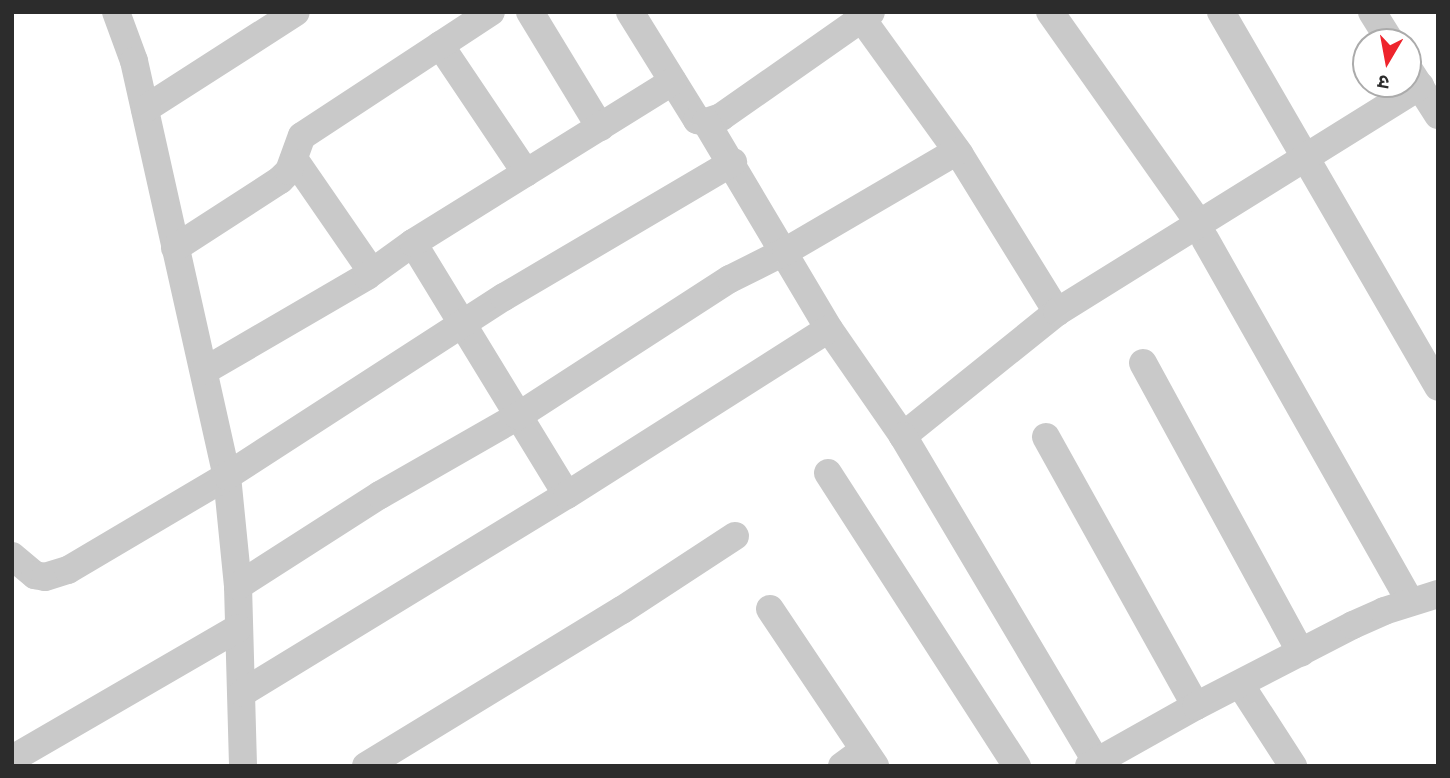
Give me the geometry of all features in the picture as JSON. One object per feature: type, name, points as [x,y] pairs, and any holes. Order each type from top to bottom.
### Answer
[{"type":"street","points":[[116,12],[130,46],[227,475],[238,586],[243,766]]},
{"type":"street","points":[[145,109],[296,12]]},
{"type":"street","points":[[175,248],[279,180],[289,171],[302,136],[491,12]]},
{"type":"street","points":[[530,12],[600,127]]},
{"type":"street","points":[[630,12],[698,120],[706,122],[722,117],[863,14],[957,151],[1057,312]]},
{"type":"street","points":[[1050,12],[1202,230],[1410,601]]},
{"type":"street","points":[[1221,12],[1438,387]]},
{"type":"street","points":[[1372,12],[1382,28]]},
{"type":"street","points":[[440,45],[526,173]]},
{"type":"street","points":[[204,371],[372,272],[413,243],[673,82]]},
{"type":"street","points":[[1422,90],[1438,115]]},
{"type":"street","points":[[903,436],[1057,312],[1202,230],[1385,98]]},
{"type":"street","points":[[706,122],[733,162],[830,329],[903,436],[1092,764],[1196,706],[1353,625],[1410,601],[1438,594]]},
{"type":"street","points":[[238,586],[380,495],[518,416],[730,279],[786,251],[957,151]]},
{"type":"street","points":[[294,159],[372,272]]},
{"type":"street","points":[[12,555],[35,575],[57,576],[227,475],[461,325],[733,162]]},
{"type":"street","points":[[413,243],[568,495]]},
{"type":"street","points":[[242,693],[568,495],[830,329]]},
{"type":"street","points":[[1143,363],[1301,653]]},
{"type":"street","points":[[1046,437],[1196,706]]},
{"type":"street","points":[[828,473],[1017,766]]},
{"type":"street","points":[[366,766],[610,618],[734,536]]},
{"type":"street","points":[[770,609],[860,761]]},
{"type":"street","points":[[12,759],[238,628]]},
{"type":"street","points":[[1240,684],[1293,766]]}]
